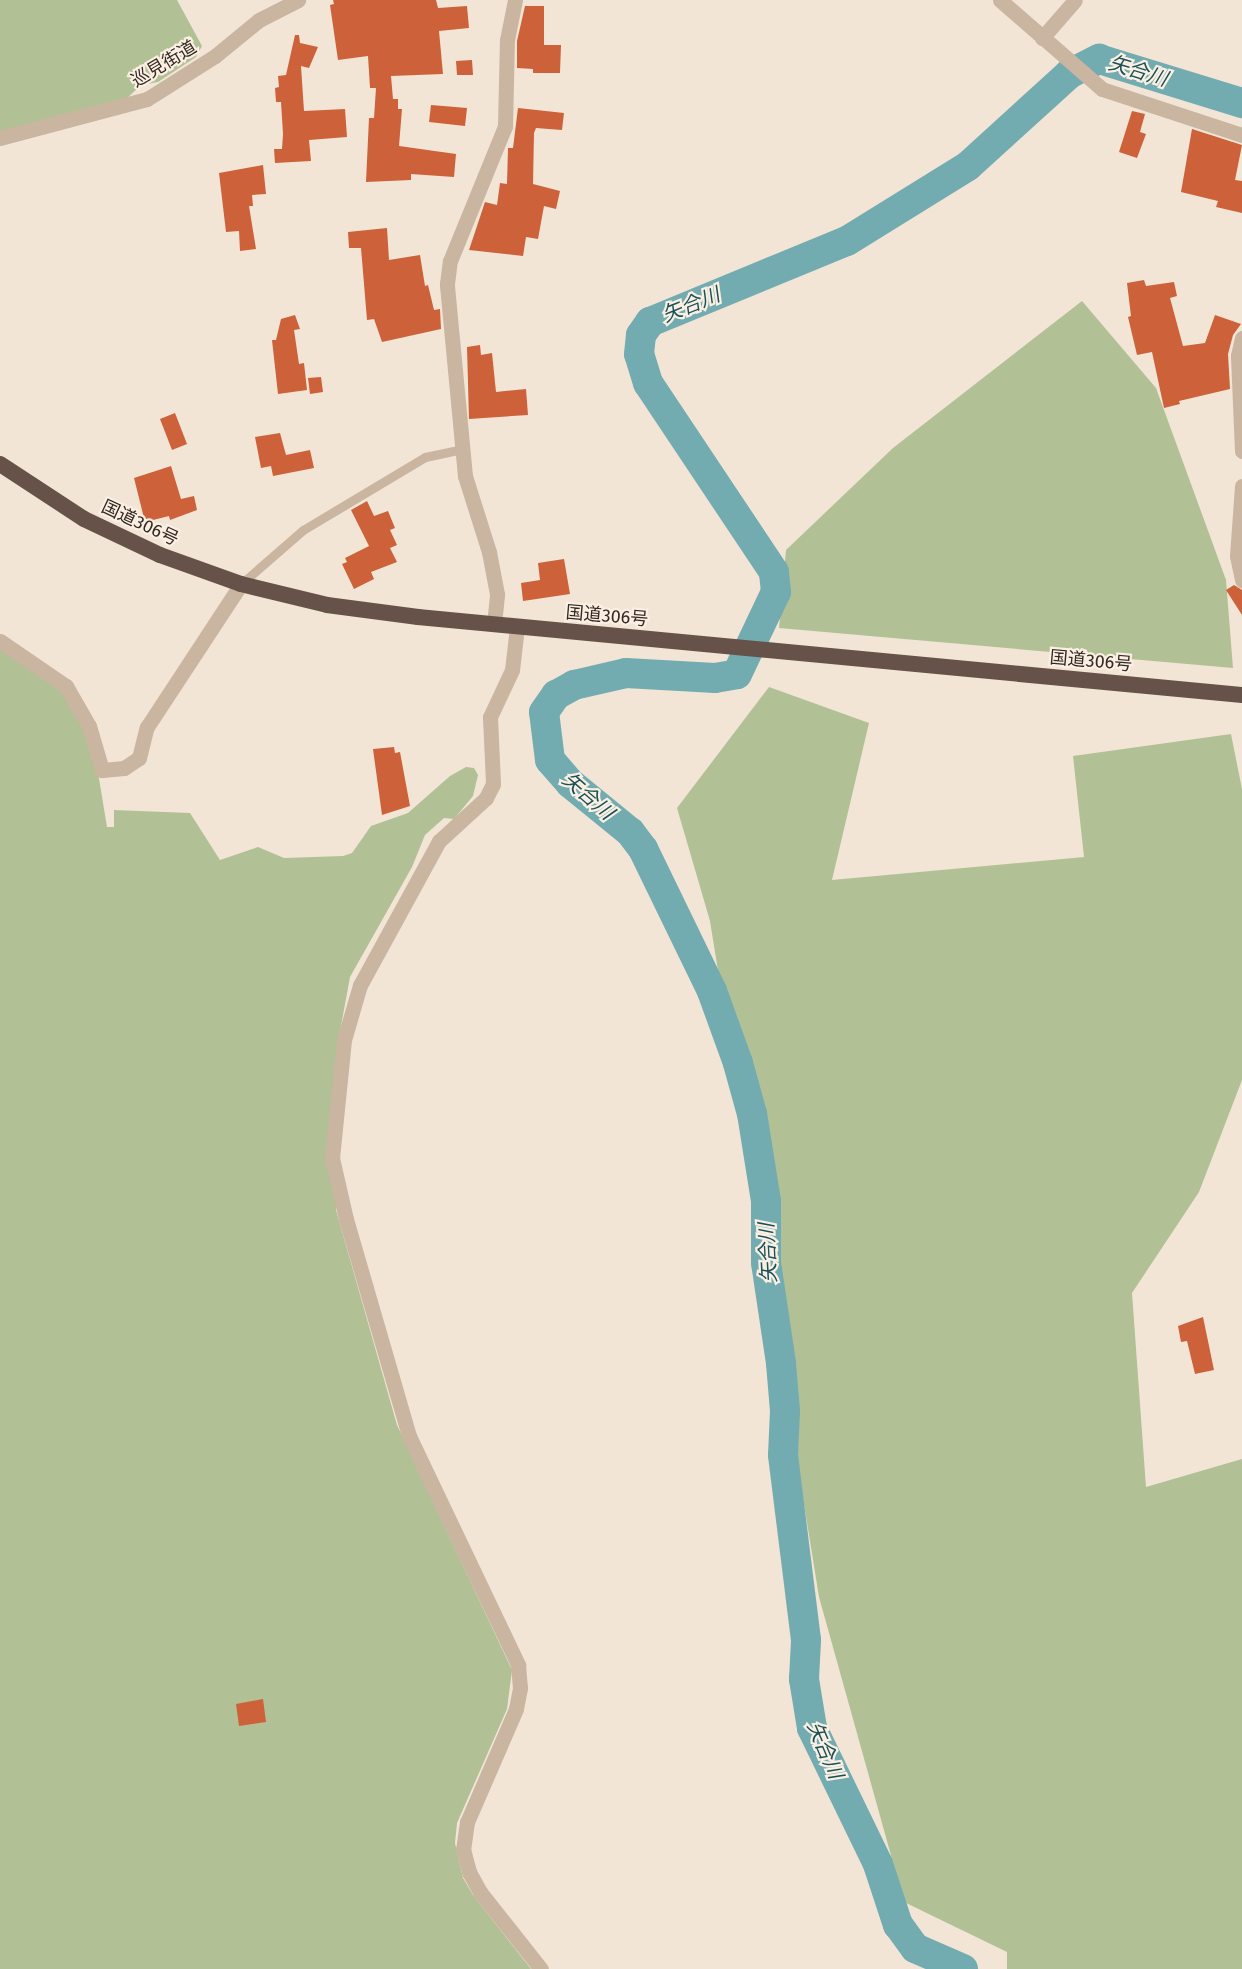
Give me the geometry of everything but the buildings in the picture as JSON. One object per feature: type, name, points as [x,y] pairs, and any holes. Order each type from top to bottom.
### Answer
[{"type":"highway","name":"国道306号","points":[[0,464],[51,499],[120,537],[241,584],[327,605],[517,627],[1242,695]]},
{"type":"street","name":"巡見街道","points":[[0,138],[147,99],[215,57],[267,15],[298,0]]},
{"type":"street","points":[[494,624],[497,594],[491,562],[465,476],[448,270],[505,126],[507,40],[515,0]]},
{"type":"street","points":[[1000,0],[1102,89],[1242,135]]},
{"type":"street","points":[[1042,38],[1075,0]]},
{"type":"street","points":[[1242,338],[1238,357],[1242,451]]},
{"type":"street","points":[[1242,486],[1237,556],[1242,580]]},
{"type":"street","points":[[0,641],[66,686],[89,726],[102,770],[124,768],[139,758],[147,727],[241,584]]},
{"type":"street","points":[[517,627],[512,670],[490,717],[493,784],[486,798],[439,841],[360,985],[344,1040],[332,1158],[346,1219],[409,1436],[518,1665],[520,1688],[516,1709],[467,1822],[463,1849],[469,1872],[480,1892],[541,1969]]},
{"type":"lane","points":[[241,584],[303,530],[425,457],[462,449]]},
{"type":"green space","points":[[0,0],[177,0],[202,46],[196,57],[158,82],[141,85],[123,102],[0,133]]},
{"type":"green space","points":[[1082,301],[1156,388],[1226,580],[1233,668],[779,628],[786,550],[893,448]]},
{"type":"green space","points":[[0,648],[35,668],[74,703],[95,754],[107,827],[114,827],[114,810],[190,813],[220,860],[258,847],[284,858],[343,856],[352,853],[371,826],[408,813],[450,776],[466,767],[474,768],[478,775],[473,796],[454,819],[444,818],[425,835],[412,867],[350,977],[339,1037],[336,1210],[397,1425],[512,1670],[507,1709],[457,1823],[455,1843],[463,1878],[473,1895],[531,1969],[0,1969]]},
{"type":"green space","points":[[769,687],[869,723],[832,880],[1084,857],[1073,756],[1231,734],[1242,789],[1242,1080],[1199,1192],[1132,1293],[1146,1487],[1242,1459],[1242,1969],[1007,1969],[1007,1952],[904,1902],[819,1597],[710,921],[677,808]]},
{"type":"waterway","name":"矢合川","points":[[963,1969],[915,1948],[898,1925],[878,1864],[812,1728],[804,1679],[806,1640],[783,1455],[785,1411],[781,1363],[766,1263],[766,1201],[752,1114],[738,1063],[712,991],[643,849],[630,832],[570,783],[550,760],[544,712],[556,695],[574,685],[626,673],[715,678],[737,674],[776,592],[774,572],[648,383],[639,354],[641,335],[650,322],[847,241],[968,166],[1069,74],[1099,59],[1242,103]]}]
